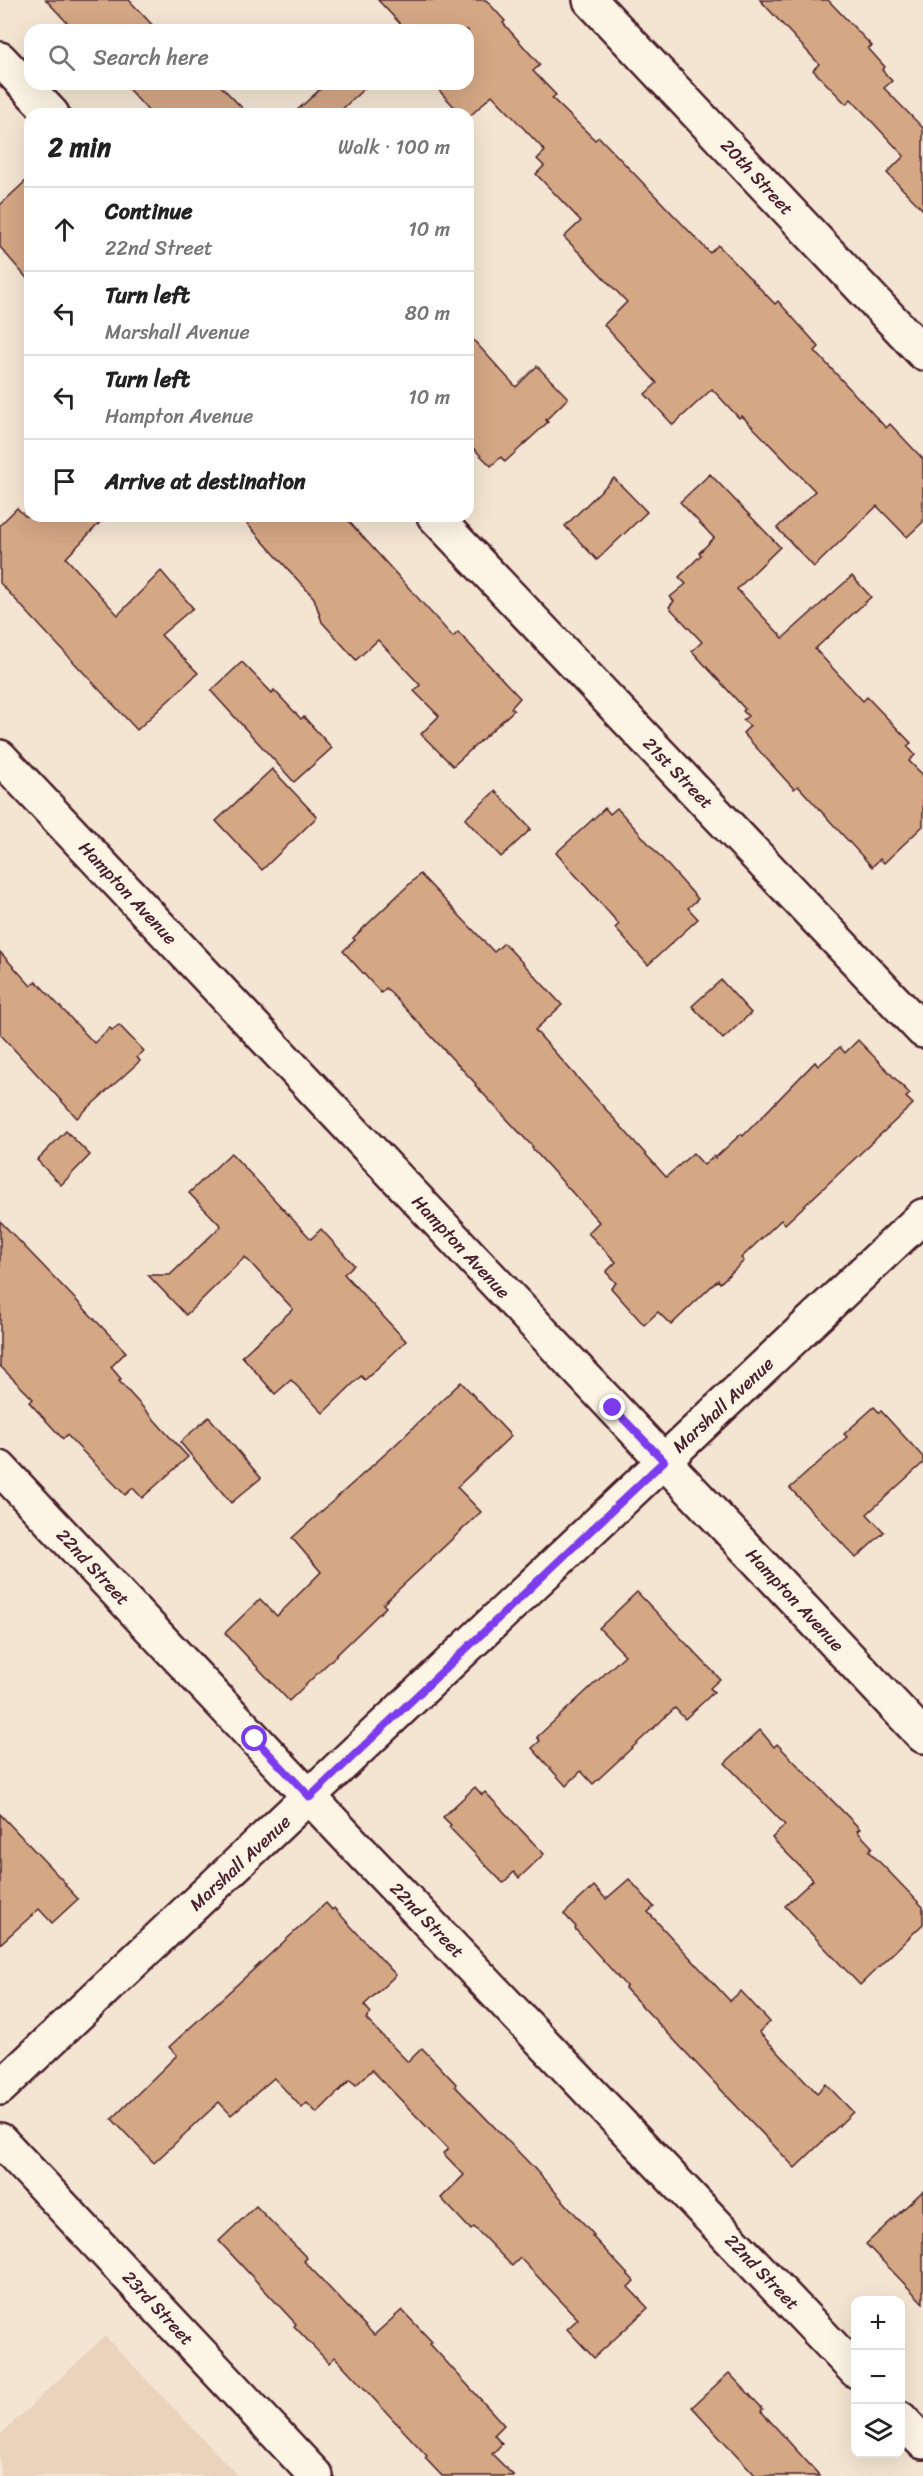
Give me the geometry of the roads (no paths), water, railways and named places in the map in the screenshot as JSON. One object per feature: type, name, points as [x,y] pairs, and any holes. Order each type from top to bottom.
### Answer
[{"type":"street","name":"20th Street","points":[[605,5],[923,353]]},
{"type":"street","points":[[0,59],[24,84]]},
{"type":"street","points":[[29,90],[46,108]]},
{"type":"street","name":"21st Street","points":[[440,522],[923,1031]]},
{"type":"street","name":"Hampton Avenue","points":[[0,757],[923,1736]]},
{"type":"street","name":"Marshall Avenue","points":[[0,2088],[923,1216]]},
{"type":"street","name":"22nd Street","points":[[0,1468],[851,2367]]},
{"type":"street","name":"23rd Street","points":[[0,2140],[315,2476]]},
{"type":"street","points":[[905,2423],[923,2442]]}]
